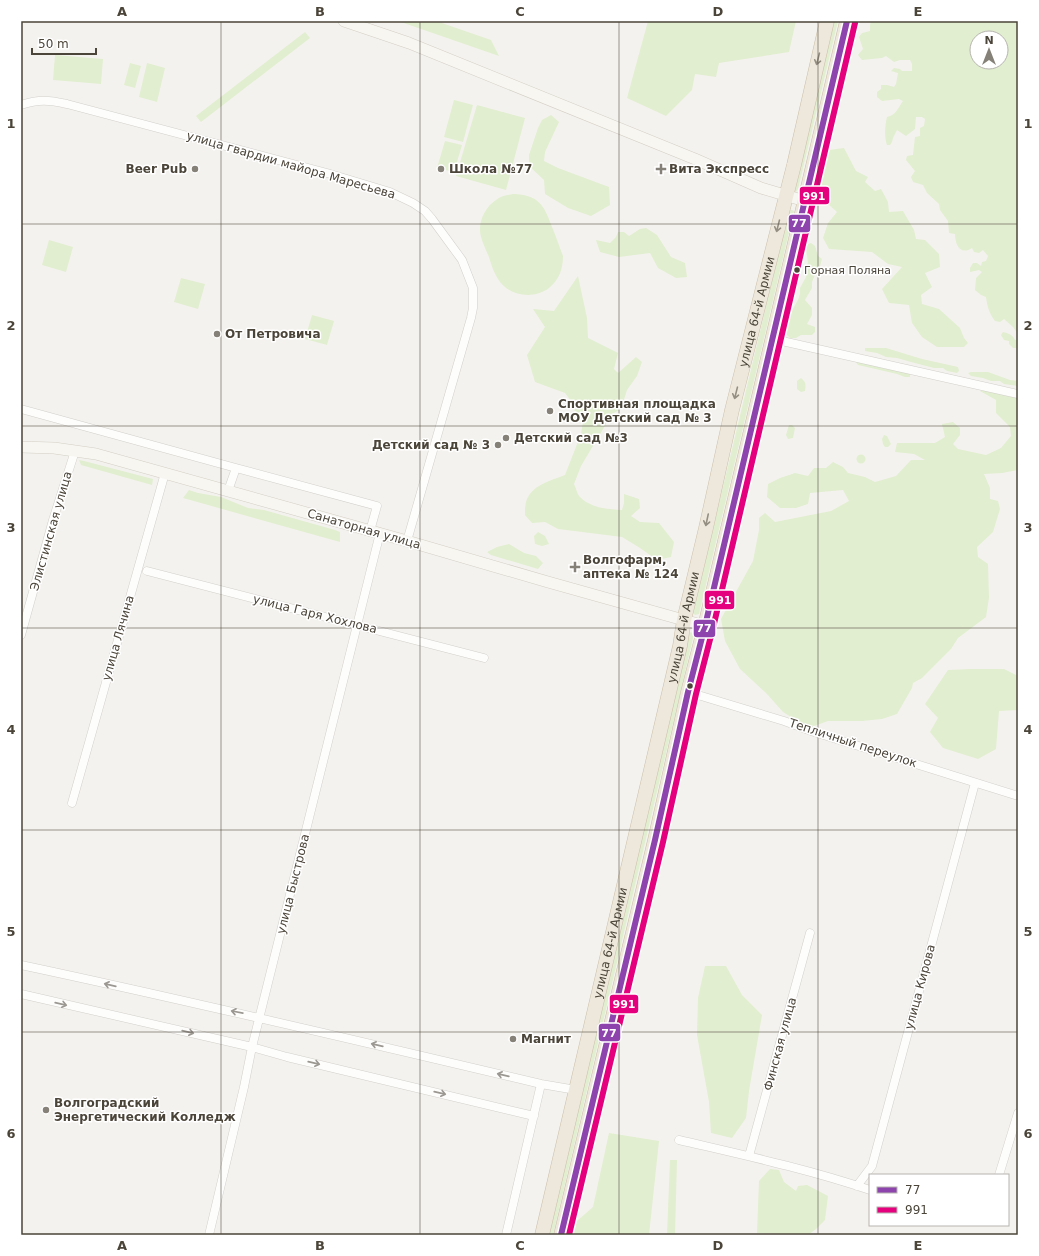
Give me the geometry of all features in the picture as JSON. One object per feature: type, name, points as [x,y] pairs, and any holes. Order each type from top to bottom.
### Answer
[{"type":"highway","name":"улица 64-й Армии","points":[[542,1235],[678,653],[684,620],[732,410],[794,165],[827,21]]},
{"type":"highway","name":"улица 64-й Армии","points":[[561,1235],[847,21]]},
{"type":"street","points":[[344,21],[408,43],[695,159],[761,188],[805,201]]},
{"type":"street","name":"улица гвардии майора Маресьева","points":[[21,105],[36,100],[67,104],[327,173],[405,198],[421,207],[432,219],[458,254],[466,268],[473,288],[473,308],[407,541]]},
{"type":"street","points":[[773,339],[1018,394]]},
{"type":"street","points":[[21,409],[236,468],[228,491]]},
{"type":"street","name":"Санаторная улица","points":[[21,447],[54,448],[96,454],[705,626]]},
{"type":"street","name":"Элистинская улица","points":[[21,635],[53,520],[75,451]]},
{"type":"street","name":"улица Быстрова","points":[[209,1235],[259,1017],[357,625],[375,532],[377,506],[236,468]]},
{"type":"street","name":"улица Лячина","points":[[72,803],[164,473]]},
{"type":"street","name":"улица Гаря Хохлова","points":[[147,571],[484,658]]},
{"type":"street","name":"Тепличный переулок","points":[[688,692],[1018,796]]},
{"type":"street","name":"улица Кирова","points":[[857,1186],[872,1166],[975,783]]},
{"type":"street","name":"Финская улица","points":[[749,1156],[810,933]]},
{"type":"street","points":[[21,965],[259,1017],[541,1084],[576,1090]]},
{"type":"street","points":[[22,992],[534,1116]]},
{"type":"street","points":[[506,1235],[541,1084]]},
{"type":"street","points":[[999,1174],[1018,1113]]},
{"type":"street","points":[[679,1140],[749,1156],[843,1181],[869,1190]]},
{"type":"green space","points":[[398,21],[436,21],[491,40],[499,56]]},
{"type":"green space","points":[[648,21],[796,21],[789,52],[719,63],[716,77],[695,74],[692,90],[666,116],[627,98]]},
{"type":"green space","points":[[833,21],[838,21],[798,189],[795,193],[793,193]]},
{"type":"green space","points":[[871,21],[1018,21],[1018,334],[1004,319],[1000,322],[995,321],[989,310],[986,297],[975,290],[976,278],[982,272],[979,270],[970,272],[970,268],[973,263],[977,263],[981,266],[982,262],[986,261],[988,256],[983,250],[979,253],[974,252],[972,248],[964,251],[961,250],[957,245],[955,234],[949,233],[948,221],[940,210],[939,204],[927,193],[923,185],[913,182],[911,177],[915,171],[906,160],[907,156],[913,155],[915,137],[920,136],[920,128],[924,126],[925,119],[922,117],[916,117],[915,129],[906,136],[897,130],[890,145],[887,145],[885,131],[887,117],[895,113],[903,101],[899,99],[882,101],[877,97],[877,92],[881,89],[881,85],[894,87],[898,73],[891,71],[894,68],[902,71],[912,71],[912,64],[910,60],[900,60],[894,62],[886,56],[882,58],[862,60],[858,55],[863,49],[859,37],[862,33],[870,31]]},
{"type":"green space","points":[[305,32],[310,38],[201,122],[196,116]]},
{"type":"green space","points":[[55,55],[103,59],[101,84],[53,80]]},
{"type":"green space","points":[[130,63],[141,66],[135,88],[124,85]]},
{"type":"green space","points":[[147,63],[165,68],[157,102],[139,97]]},
{"type":"green space","points":[[454,100],[473,105],[463,142],[444,137]]},
{"type":"green space","points":[[477,105],[525,118],[506,190],[456,176]]},
{"type":"green space","points":[[551,115],[559,122],[545,152],[544,161],[558,168],[609,187],[610,205],[591,216],[568,208],[545,194],[544,180],[529,166],[529,155],[538,128],[542,120]]},
{"type":"green space","points":[[445,141],[462,145],[454,172],[437,168]]},
{"type":"green space","points":[[844,148],[856,171],[868,177],[865,182],[875,191],[881,189],[888,202],[889,212],[903,211],[914,230],[916,239],[925,240],[939,254],[940,267],[925,273],[932,287],[921,295],[922,304],[939,309],[960,328],[968,343],[964,347],[937,347],[922,337],[912,323],[909,305],[889,303],[882,289],[902,267],[888,264],[872,252],[829,249],[823,238],[828,223],[837,212],[828,204],[831,198],[821,190],[821,175],[829,150]]},
{"type":"green space","points":[[513,194],[529,196],[535,199],[543,207],[563,256],[558,278],[549,288],[536,294],[521,294],[502,285],[494,271],[481,237],[480,226],[485,211],[492,203],[500,198]]},
{"type":"green space","points":[[789,210],[794,211],[699,614],[695,615],[693,613]]},
{"type":"green space","points":[[646,228],[657,235],[671,257],[685,263],[687,277],[676,278],[658,268],[650,253],[619,257],[600,252],[596,240],[610,243],[616,237],[618,232],[624,232],[629,236],[640,229]]},
{"type":"green space","points":[[49,240],[73,247],[66,272],[42,265]]},
{"type":"green space","points":[[811,243],[815,246],[818,256],[822,259],[819,270],[812,282],[812,288],[805,300],[812,308],[812,315],[807,324],[815,327],[815,332],[812,335],[801,335],[796,338],[790,338],[786,334],[785,323],[798,300],[800,288],[806,277],[806,266],[808,263],[806,248],[808,244]]},
{"type":"green space","points":[[578,276],[587,318],[588,338],[618,353],[614,369],[618,373],[636,357],[642,362],[637,376],[627,390],[621,409],[612,414],[581,466],[574,484],[579,496],[583,500],[599,507],[622,510],[624,494],[639,499],[640,508],[631,516],[640,522],[659,523],[674,542],[671,557],[657,560],[622,537],[558,529],[545,522],[532,523],[525,515],[526,502],[532,491],[542,484],[565,475],[581,434],[584,416],[570,408],[571,401],[565,393],[535,382],[527,355],[545,327],[533,309],[554,311]]},
{"type":"green space","points":[[181,278],[205,284],[198,309],[174,302]]},
{"type":"green space","points":[[312,315],[334,321],[327,345],[305,339]]},
{"type":"green space","points":[[1003,332],[1010,334],[1015,340],[1018,340],[1018,348],[1013,348],[1009,344],[1009,341],[1004,340],[1001,335]]},
{"type":"green space","points":[[865,348],[886,348],[922,359],[958,367],[959,371],[957,373],[947,371],[943,368],[934,368],[897,358],[886,357],[877,353],[865,351]]},
{"type":"green space","points":[[856,362],[862,362],[907,373],[910,374],[910,377],[858,365]]},
{"type":"green space","points":[[988,372],[1010,380],[1018,381],[1018,386],[971,376],[968,373]]},
{"type":"green space","points":[[801,378],[805,382],[806,387],[805,391],[801,392],[797,389],[797,381]]},
{"type":"green space","points":[[988,390],[1018,397],[1018,470],[984,474],[990,488],[990,499],[998,501],[1000,509],[993,532],[977,547],[978,557],[988,564],[989,598],[986,617],[958,638],[951,649],[922,678],[913,683],[912,688],[897,714],[882,719],[862,721],[828,721],[814,726],[799,722],[783,712],[767,694],[740,669],[725,641],[721,619],[753,561],[759,530],[759,518],[765,513],[775,522],[831,511],[849,501],[843,490],[810,493],[808,504],[796,508],[780,508],[767,497],[768,484],[795,473],[808,476],[814,468],[826,468],[833,462],[843,467],[848,473],[865,477],[875,482],[896,476],[911,460],[925,460],[914,454],[895,452],[897,443],[935,443],[945,437],[942,424],[953,422],[960,428],[960,435],[953,444],[958,449],[986,455],[1001,448],[1011,436],[1010,427],[996,413],[996,400],[980,391]]},
{"type":"green space","points":[[789,425],[792,425],[795,428],[793,438],[788,439],[786,435]]},
{"type":"green space","points":[[884,435],[887,436],[891,444],[888,447],[885,447],[883,444],[882,439]]},
{"type":"green space","points":[[861,454],[866,459],[861,464],[856,459]]},
{"type":"green space","points":[[79,460],[153,479],[152,485],[81,465]]},
{"type":"green space","points":[[189,490],[221,497],[248,508],[264,510],[335,530],[340,532],[340,542],[183,498]]},
{"type":"green space","points":[[538,532],[545,536],[549,544],[542,546],[535,544],[534,536]]},
{"type":"green space","points":[[509,544],[524,553],[536,556],[543,563],[538,569],[491,555],[487,552],[497,547]]},
{"type":"green space","points":[[691,632],[693,634],[693,638],[553,1235],[547,1235],[688,634]]},
{"type":"green space","points":[[1004,669],[1018,676],[1018,710],[999,711],[996,749],[978,759],[943,748],[930,732],[938,718],[925,704],[948,670]]},
{"type":"green space","points":[[705,966],[726,966],[742,995],[762,1015],[746,1118],[732,1138],[711,1133],[709,1102],[697,1035],[698,998]]},
{"type":"green space","points":[[609,1133],[659,1141],[649,1235],[573,1235],[577,1221],[593,1207]]},
{"type":"green space","points":[[670,1160],[677,1160],[675,1235],[667,1235]]},
{"type":"green space","points":[[770,1169],[779,1170],[784,1182],[796,1191],[798,1186],[807,1185],[828,1196],[825,1220],[808,1235],[757,1233],[759,1181]]},
{"type":"transit line","name":"77","points":[[561,1235],[847,21]]},
{"type":"transit line","name":"991","points":[[569,1235],[663,842],[696,694],[713,628],[855,23]]},
{"type":"place","name":"Beer Pub","points":[[195,169]]},
{"type":"place","name":"Школа №77","points":[[441,169]]},
{"type":"place","name":"Вита Экспресс","points":[[661,169]]},
{"type":"place","name":"Горная Поляна","points":[[797,270]]},
{"type":"place","name":"От Петровича","points":[[217,334]]},
{"type":"place","name":"Спортивная площадка МОУ Детский сад № 3","points":[[550,411]]},
{"type":"place","name":"Детский сад №3","points":[[506,438]]},
{"type":"place","name":"Детский сад № 3","points":[[498,445]]},
{"type":"place","name":"Волгофарм, аптека № 124","points":[[575,567]]},
{"type":"place","name":"Магнит","points":[[513,1039]]},
{"type":"place","name":"Волгоградский Энергетический Колледж","points":[[46,1110]]}]
